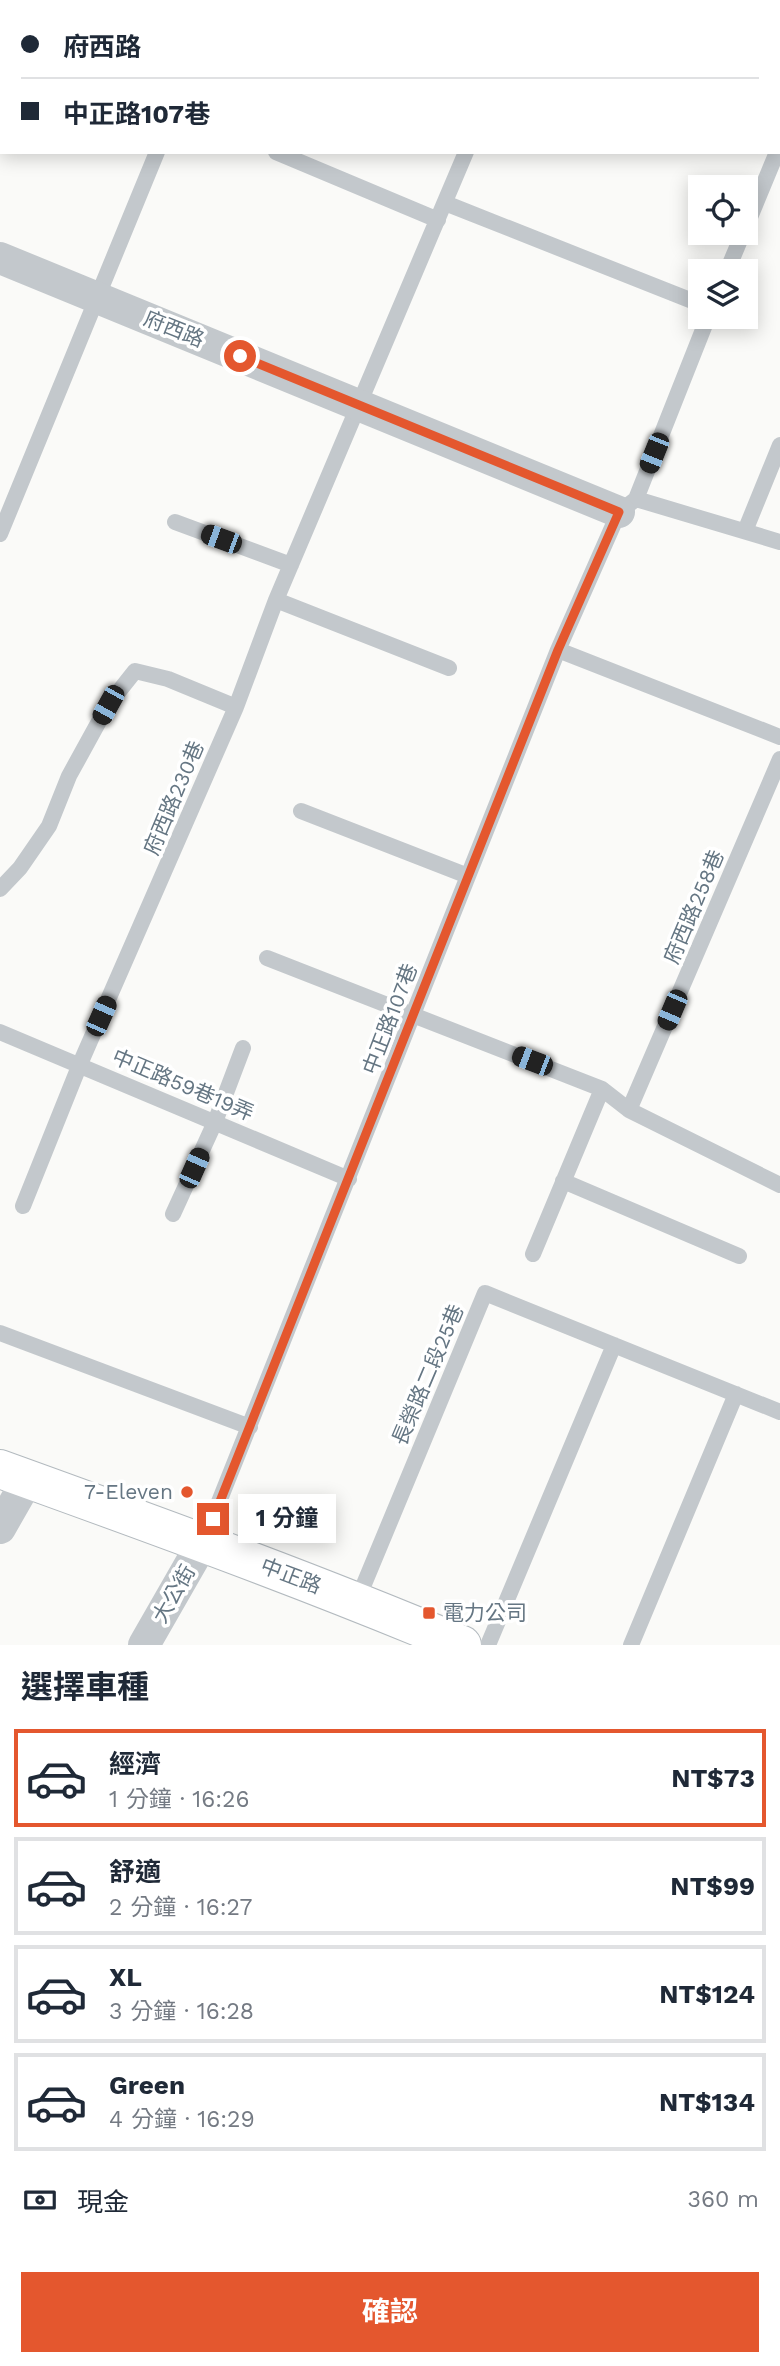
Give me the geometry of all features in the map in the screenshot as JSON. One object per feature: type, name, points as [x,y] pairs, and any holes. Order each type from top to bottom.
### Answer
[{"type":"street","name":"府西路","points":[[0,258],[360,405],[628,506]]},
{"type":"street","name":"中正路","points":[[14,1474],[203,1542],[462,1645]]},
{"type":"street","points":[[0,1528],[14,1474]]},
{"type":"street","name":"大公街","points":[[144,1645],[203,1542]]},
{"type":"lane","points":[[0,534],[156,154]]},
{"type":"lane","points":[[281,154],[438,220]]},
{"type":"lane","name":"府西路230巷","points":[[23,1206],[80,1064],[236,707],[276,600],[465,154]]},
{"type":"lane","points":[[758,198],[776,154]]},
{"type":"lane","points":[[445,203],[688,299]]},
{"type":"lane","name":"中正路107巷","points":[[203,1542],[558,650],[628,506],[703,329]]},
{"type":"lane","points":[[745,531],[780,445]]},
{"type":"lane","points":[[628,506],[745,531],[780,542]]},
{"type":"lane","points":[[175,522],[291,565]]},
{"type":"lane","points":[[276,600],[449,668]]},
{"type":"lane","points":[[558,650],[780,737]]},
{"type":"lane","points":[[0,889],[20,868],[49,826],[69,776],[108,705],[135,671],[168,679],[236,707]]},
{"type":"lane","name":"府西路258巷","points":[[629,1110],[780,759]]},
{"type":"lane","points":[[301,811],[468,876]]},
{"type":"lane","points":[[267,958],[602,1089],[629,1110],[780,1185]]},
{"type":"lane","name":"中正路59巷19弄","points":[[0,1032],[349,1179]]},
{"type":"lane","points":[[173,1214],[215,1122],[243,1048]]},
{"type":"lane","points":[[533,1254],[602,1089]]},
{"type":"lane","points":[[563,1181],[739,1256]]},
{"type":"lane","name":"長榮路二段25巷","points":[[357,1601],[485,1293],[780,1412]]},
{"type":"lane","points":[[0,1332],[250,1427]]},
{"type":"lane","points":[[488,1645],[614,1345]]},
{"type":"lane","points":[[631,1645],[736,1394]]},
{"type":"place","name":"7-Eleven","points":[[187,1492]]},
{"type":"place","name":"電力公司","points":[[429,1613]]},
{"type":"route","points":[[213,1519],[558,650],[619,512],[240,356]]}]
